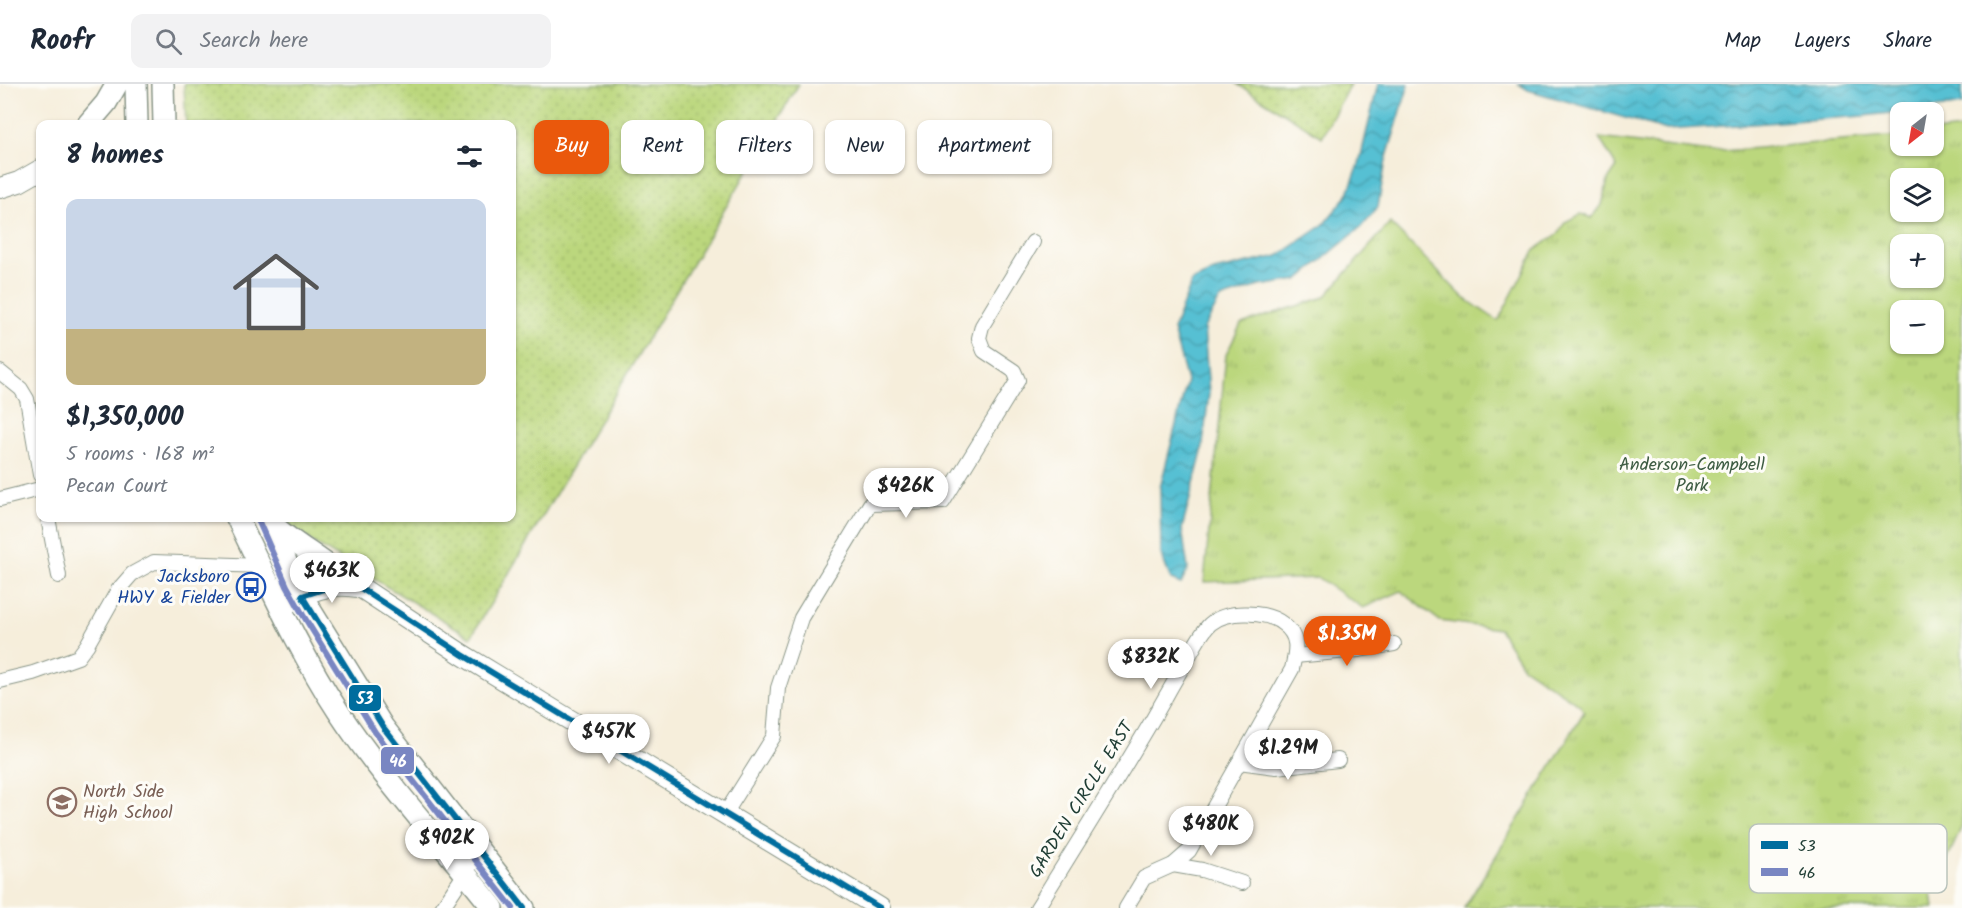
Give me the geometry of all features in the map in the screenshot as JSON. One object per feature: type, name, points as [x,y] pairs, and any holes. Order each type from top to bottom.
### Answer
[{"type":"main road","points":[[91,120],[106,103],[117,84]]},
{"type":"main road","points":[[136,84],[137,120]]},
{"type":"main road","points":[[163,84],[164,120]]},
{"type":"main road","points":[[239,522],[276,600],[338,711],[374,761],[493,908]]},
{"type":"main road","points":[[269,522],[299,589],[319,626],[383,727],[524,908]]},
{"type":"main road","points":[[271,522],[283,534],[334,570]]},
{"type":"street","points":[[9,185],[36,172]]},
{"type":"street","points":[[9,185],[36,188]]},
{"type":"street","points":[[725,814],[774,736],[778,688],[801,618],[870,504],[943,502],[1018,380],[1014,371],[984,351],[979,338],[982,326],[1033,242]]},
{"type":"street","points":[[0,372],[21,389],[27,399],[36,452]]},
{"type":"street","points":[[6,498],[36,490]]},
{"type":"street","points":[[49,522],[59,576]]},
{"type":"street","points":[[0,681],[33,673],[78,657],[118,590],[132,574],[154,562],[261,566]]},
{"type":"street","points":[[299,589],[311,575],[334,570],[463,655],[880,908]]},
{"type":"street","points":[[276,600],[299,589],[340,584],[359,587]]},
{"type":"street","name":"GARDEN CIRCLE EAST","points":[[1037,908],[1199,639],[1211,624],[1222,617],[1240,612],[1274,619],[1283,624],[1295,638],[1297,649],[1295,656]]},
{"type":"street","points":[[1126,908],[1144,878],[1173,865],[1189,851],[1292,669],[1295,656],[1394,644]]},
{"type":"street","points":[[1239,762],[1276,767],[1338,760]]},
{"type":"street","points":[[442,908],[479,852]]},
{"type":"street","points":[[1173,865],[1202,870],[1242,883]]},
{"type":"green space","points":[[184,84],[799,84],[778,120],[716,120],[716,174],[746,174],[471,637],[292,530],[288,522],[516,522],[516,120],[186,120]]},
{"type":"green space","points":[[1237,84],[1350,84],[1322,137]]},
{"type":"green space","name":"Anderson-Campbell Park","points":[[1962,129],[1962,826],[1947,860],[1947,824],[1749,824],[1749,893],[1932,893],[1934,908],[1464,908],[1584,712],[1580,705],[1523,667],[1499,629],[1440,621],[1401,591],[1363,608],[1318,578],[1204,582],[1226,355],[1241,324],[1325,297],[1390,223],[1463,297],[1498,321],[1535,250],[1559,233],[1565,222],[1581,214],[1592,218],[1602,205],[1608,180],[1617,167],[1599,138],[1711,152],[1890,137],[1890,156],[1944,156],[1944,131]]},
{"type":"water","points":[[1378,84],[1409,84],[1386,160],[1378,207],[1360,228],[1298,280],[1259,286],[1220,299],[1204,328],[1209,393],[1202,452],[1182,529],[1188,569],[1181,584],[1171,580],[1161,554],[1160,488],[1187,381],[1173,330],[1192,281],[1214,271],[1278,256],[1322,226],[1347,196],[1359,164]]},
{"type":"water","points":[[1519,84],[1962,84],[1962,105],[1944,107],[1944,102],[1890,102],[1890,113],[1667,130],[1528,90]]},
{"type":"transit line","name":"46","points":[[259,522],[287,586],[303,615],[375,732],[513,908]]},
{"type":"transit line","name":"53","points":[[524,908],[383,727],[302,596],[330,587],[359,587],[463,655],[880,908]]},
{"type":"place","name":"Jacksboro HWY & Fielder","points":[[251,587]]},
{"type":"place","name":"North Side High School","points":[[62,802]]}]
